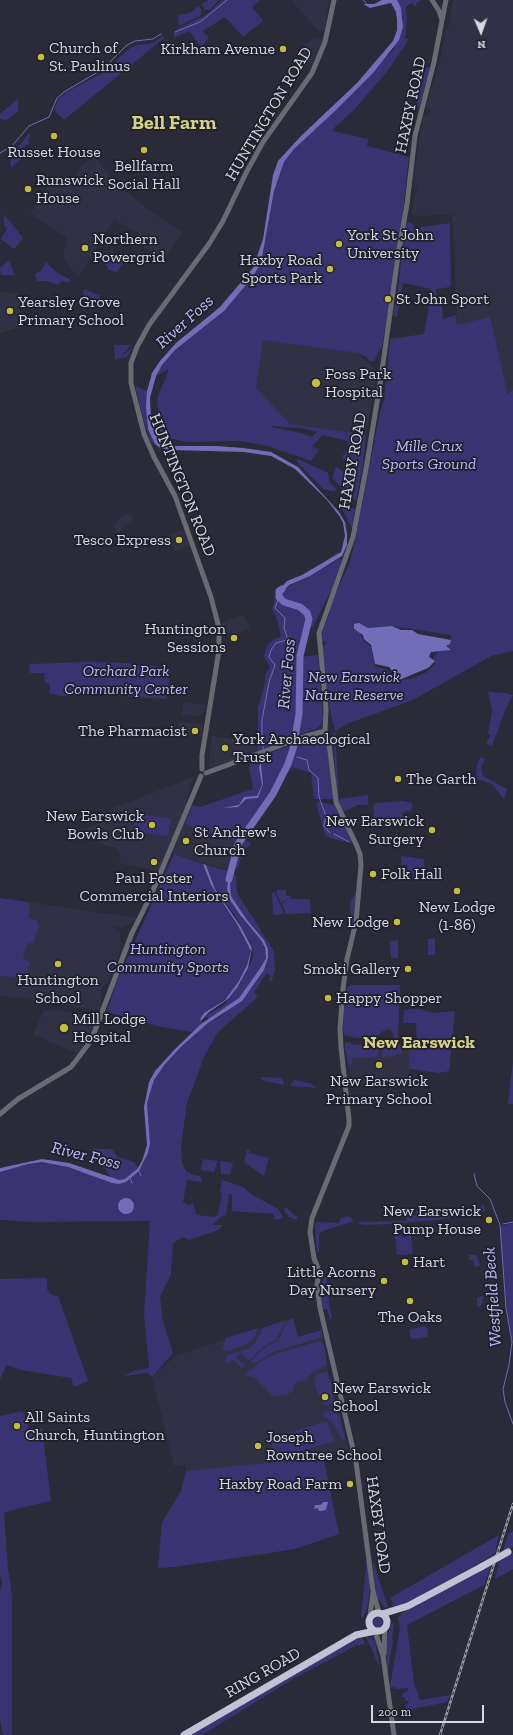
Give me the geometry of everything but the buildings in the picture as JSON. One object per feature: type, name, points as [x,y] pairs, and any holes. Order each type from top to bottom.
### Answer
[{"type":"highway","points":[[408,1606],[380,1631],[375,1631],[370,1628],[369,1618],[408,1606],[510,1551]]},
{"type":"highway","points":[[380,1614],[386,1618],[386,1625]]},
{"type":"highway","name":"RING ROAD","points":[[356,1635],[369,1618]]},
{"type":"highway","name":"RING ROAD","points":[[184,1735],[356,1635],[375,1631]]},
{"type":"street","name":"HUNTINGTON ROAD","points":[[0,1114],[18,1099],[67,1070],[77,1061],[87,1046],[94,1033],[132,933],[152,893],[200,776],[198,773],[206,772],[202,755],[219,650],[219,628],[209,590],[175,496],[144,434],[131,383],[131,363],[140,340],[149,325],[209,244],[223,221],[263,142],[312,72],[325,42],[334,0]]},
{"type":"street","points":[[433,2],[441,4],[446,0]]},
{"type":"street","name":"HAXBY ROAD","points":[[380,1614],[373,1591],[358,1475],[320,1308],[317,1285],[319,1271],[312,1248],[310,1224],[348,1126],[349,1119],[341,1047],[341,1022],[347,958],[356,922],[361,865],[360,854],[336,802],[329,743],[325,731],[326,710],[319,633],[353,537],[381,378],[399,249],[407,204],[415,136],[434,62],[446,0]]},
{"type":"street","points":[[433,2],[442,20]]},
{"type":"street","points":[[206,772],[317,732],[325,731]]},
{"type":"street","name":"HAXBY ROAD","points":[[369,1618],[373,1591]]},
{"type":"street","points":[[383,1656],[386,1625]]},
{"type":"street","points":[[375,1631],[383,1656],[394,1735]]},
{"type":"shaded area","points":[[291,0],[329,0],[325,31],[318,30]]},
{"type":"shaded area","points":[[382,0],[397,0],[401,8],[403,27],[399,40],[373,73],[294,149],[284,162],[274,191],[261,263],[252,278],[224,311],[175,350],[162,365],[156,376],[150,398],[151,420],[155,435],[164,444],[171,446],[217,446],[271,452],[298,467],[339,512],[345,522],[347,534],[347,545],[342,556],[310,576],[289,585],[279,596],[276,595],[277,592],[287,581],[302,575],[341,552],[345,536],[343,523],[340,517],[327,500],[295,469],[271,456],[244,452],[170,450],[160,448],[155,444],[148,429],[146,406],[147,391],[152,373],[160,361],[176,343],[220,307],[253,268],[263,239],[273,175],[278,161],[301,136],[357,83],[393,41],[397,30],[397,20],[396,12],[391,3],[370,8],[363,4],[374,4]]},
{"type":"shaded area","points":[[453,0],[513,0],[513,390],[507,392],[507,389],[457,325],[452,215],[412,216],[414,194],[417,193],[417,188],[414,187],[415,170],[423,117],[429,115],[431,110],[426,107],[440,61],[445,30],[448,29]]},
{"type":"shaded area","points":[[317,37],[323,40],[310,68],[297,61],[308,42]]},
{"type":"shaded area","name":"York St John University","points":[[333,131],[368,139],[367,146],[409,157],[402,217],[395,255],[391,295],[382,346],[374,361],[369,361],[367,357],[359,354],[377,371],[366,435],[252,419],[249,337],[231,317],[232,315],[227,314],[238,302]]},
{"type":"shaded area","points":[[95,157],[114,181],[146,208],[182,232],[164,260],[143,247],[146,238],[114,219],[78,277],[65,262],[63,255],[67,238],[30,213],[55,176],[70,185],[82,165]]},
{"type":"shaded area","name":"Yearsley Grove Primary School","points":[[0,292],[18,294],[22,327],[0,333]]},
{"type":"shaded area","points":[[127,513],[131,515],[133,521],[120,531],[119,538],[113,525]]},
{"type":"shaded area","points":[[182,530],[190,546],[176,551],[169,535]]},
{"type":"shaded area","points":[[243,615],[250,628],[238,634],[223,633],[221,623]]},
{"type":"shaded area","points":[[359,623],[368,628],[392,626],[401,630],[412,630],[418,634],[451,640],[450,644],[446,646],[451,650],[431,652],[429,657],[435,661],[428,668],[399,680],[389,667],[375,664],[371,645],[364,639],[363,635],[354,629],[354,624]]},
{"type":"shaded area","points":[[183,702],[206,705],[204,712],[198,716],[182,715]]},
{"type":"shaded area","points":[[179,722],[203,724],[202,736],[178,734]]},
{"type":"shaded area","name":"York Archaeological Trust","points":[[212,736],[258,743],[258,752],[212,768],[208,766]]},
{"type":"shaded area","points":[[267,754],[261,765],[263,784],[258,798],[246,799],[238,807],[223,808],[239,805],[244,797],[257,796],[262,785],[259,767]]},
{"type":"shaded area","points":[[193,777],[186,803],[193,805],[185,824],[217,839],[245,840],[231,871],[174,854],[171,844],[159,871],[119,863],[120,855],[116,848],[100,844],[101,837],[75,833],[113,818],[109,810]]},
{"type":"shaded area","points":[[203,864],[206,865],[215,889],[241,927],[252,948],[248,968],[237,988],[228,999],[209,1012],[201,1021],[200,1019],[204,1013],[225,1000],[239,981],[247,965],[251,951],[237,924],[211,885]]},
{"type":"shaded area","points":[[229,871],[231,871],[231,896],[247,920],[264,940],[268,949],[268,958],[264,970],[242,1001],[208,1023],[182,1046],[165,1064],[154,1080],[147,1103],[150,1144],[148,1153],[139,1171],[126,1182],[119,1184],[112,1183],[68,1167],[42,1162],[28,1164],[0,1172],[0,1168],[42,1159],[69,1163],[119,1180],[125,1179],[138,1168],[147,1145],[144,1107],[149,1082],[155,1071],[201,1024],[239,998],[266,958],[265,948],[261,940],[240,915],[230,900],[227,889]]},
{"type":"shaded area","name":"Huntington School","points":[[0,898],[137,918],[123,928],[111,925],[120,933],[121,948],[110,979],[101,990],[101,1011],[0,995]]},
{"type":"shaded area","name":"Mill Lodge Hospital","points":[[44,1010],[72,1012],[93,1016],[95,1022],[88,1040],[79,1054],[33,1035]]},
{"type":"shaded area","name":"New Earswick Primary School","points":[[349,1042],[353,1044],[409,1044],[409,1085],[407,1087],[367,1084],[349,1085],[349,1067],[345,1043]]},
{"type":"shaded area","points":[[126,1198],[133,1203],[134,1206],[129,1213],[126,1214],[119,1209],[118,1206],[123,1199]]},
{"type":"shaded area","name":"Joseph Rowntree School","points":[[293,1318],[298,1337],[322,1330],[328,1372],[349,1451],[293,1460],[294,1506],[300,1547],[262,1555],[158,1568],[162,1523],[181,1491],[186,1471],[185,1465],[174,1466],[152,1377],[175,1356]]},
{"type":"shaded area","points":[[324,1502],[328,1502],[326,1510],[319,1511],[318,1508],[314,1509],[315,1505],[320,1505]]},
{"type":"green space","points":[[208,0],[219,0],[209,10],[205,10],[202,4]]},
{"type":"green space","points":[[222,0],[260,0],[252,7],[263,21],[243,37],[225,17],[203,31],[209,38],[201,47],[189,31],[174,38],[174,33],[177,29],[206,15]]},
{"type":"green space","points":[[397,0],[422,0],[417,2],[416,7],[411,3],[406,7],[407,21],[405,39],[408,39],[404,48],[390,68],[353,111],[335,127],[333,131],[368,139],[367,146],[409,157],[402,217],[395,255],[391,295],[382,346],[374,361],[369,361],[367,357],[358,353],[263,340],[256,388],[290,424],[366,435],[363,465],[356,501],[332,478],[336,467],[347,473],[357,469],[358,461],[343,459],[343,455],[348,449],[348,441],[322,435],[313,446],[319,450],[311,461],[268,446],[241,441],[188,442],[163,437],[160,431],[157,399],[169,369],[156,376],[162,365],[175,350],[224,311],[252,278],[261,263],[274,191],[284,162],[294,149],[334,112],[394,49],[403,18]],"holes":[[[271,427],[301,428],[317,432],[312,437],[301,433]]]},
{"type":"green space","points":[[199,6],[202,11],[201,15],[179,26],[178,15],[190,13]]},
{"type":"green space","points":[[163,36],[164,38],[64,120],[54,110],[58,99],[65,93],[102,73],[130,48],[137,45],[153,43]]},
{"type":"green space","points":[[426,67],[430,68],[419,108],[416,106]]},
{"type":"green space","points":[[18,99],[18,111],[7,120],[0,119],[0,114]]},
{"type":"green space","points":[[29,133],[31,134],[28,140],[30,142],[23,149],[27,153],[11,168],[10,157]]},
{"type":"green space","points":[[4,214],[23,238],[14,249],[1,239],[7,229],[4,225]]},
{"type":"green space","points":[[409,222],[414,225],[415,228],[450,223],[451,283],[450,287],[436,289],[437,306],[442,306],[443,319],[456,315],[457,325],[490,317],[508,395],[509,391],[513,390],[513,651],[491,656],[413,700],[349,723],[335,731],[330,711],[325,674],[323,648],[327,642],[322,641],[322,634],[334,597],[350,562],[355,541],[380,412],[384,400],[390,339],[424,334],[432,289],[403,283],[397,317],[393,316],[399,281],[405,224]],"holes":[[[354,624],[364,625],[368,628],[392,626],[451,635],[450,644],[437,653],[433,658],[435,664],[427,672],[411,679],[399,680],[386,669],[375,667],[371,647],[363,640],[360,632],[353,630]]]},
{"type":"green space","points":[[112,251],[116,255],[121,252],[125,255],[125,260],[117,272],[109,270],[104,263]]},
{"type":"green space","points":[[9,260],[15,275],[1,275],[0,268]]},
{"type":"green space","points":[[46,262],[56,272],[71,280],[69,283],[62,281],[58,285],[46,281],[37,281],[35,274],[42,270]]},
{"type":"green space","points":[[84,289],[100,296],[100,306],[81,305]]},
{"type":"green space","points":[[114,345],[131,345],[121,357],[134,346],[127,357],[115,360]]},
{"type":"green space","points":[[135,386],[147,391],[148,429],[154,442],[152,444],[144,422]]},
{"type":"green space","points":[[298,459],[328,473],[330,483],[336,488],[335,492],[323,489],[296,461]]},
{"type":"green space","points":[[343,500],[349,500],[350,507],[355,509],[352,528],[341,507]]},
{"type":"green space","points":[[339,559],[342,560],[332,588],[313,627],[311,627],[309,614],[297,604],[286,600],[280,595],[289,586]]},
{"type":"green space","points":[[276,595],[306,614],[308,624],[298,656],[296,672],[298,706],[293,737],[258,752],[258,707],[264,688],[266,673],[270,667],[264,656],[267,645],[274,639],[281,637],[277,619],[272,609]]},
{"type":"green space","points":[[318,655],[323,719],[320,726],[316,729],[295,736],[298,731],[300,716],[301,657]]},
{"type":"green space","name":"Orchard Park Community Center","points":[[88,662],[124,663],[171,668],[166,699],[90,694],[61,696],[49,693],[50,684],[45,683],[44,673],[30,673],[29,664]]},
{"type":"green space","points":[[488,692],[513,695],[506,708],[492,746],[486,743],[491,735],[488,734],[492,710]]},
{"type":"green space","points":[[335,731],[339,799],[368,795],[368,805],[358,805],[343,812],[337,799],[333,734]]},
{"type":"green space","points":[[314,736],[324,740],[327,747],[333,799],[314,799],[311,773],[292,767],[245,840],[217,839],[185,824],[193,805],[200,807],[253,789],[249,766],[253,759],[308,740]]},
{"type":"green space","points":[[481,757],[485,759],[481,768],[483,776],[507,789],[504,799],[492,784],[476,779],[477,764]]},
{"type":"green space","points":[[403,801],[412,803],[413,805],[410,812],[407,810],[402,814],[404,817],[393,821],[391,821],[390,818],[377,821],[376,824],[371,821],[374,815],[373,807],[376,803]]},
{"type":"green space","points":[[319,802],[335,805],[353,843],[333,839],[325,835],[316,803]]},
{"type":"green space","name":"New Earswick Bowls Club","points":[[136,813],[171,819],[168,836],[133,831]]},
{"type":"green space","points":[[245,840],[251,844],[243,852],[238,868],[232,868],[236,855]]},
{"type":"green space","name":"Huntington Community Sports","points":[[174,854],[203,864],[211,885],[237,924],[251,951],[243,975],[228,997],[204,1013],[200,1019],[203,1023],[192,1032],[162,1027],[107,1012],[115,986]]},
{"type":"green space","points":[[401,856],[424,859],[426,878],[412,880],[413,873],[408,873],[407,865],[401,865]]},
{"type":"green space","points":[[206,865],[229,871],[227,889],[230,900],[240,916],[261,940],[267,955],[261,967],[239,998],[209,1019],[205,1016],[224,1005],[240,984],[253,958],[253,948],[234,914],[215,889]]},
{"type":"green space","points":[[231,871],[236,876],[237,893],[274,951],[275,971],[271,982],[269,979],[271,976],[267,973],[254,992],[257,996],[260,995],[218,1032],[204,1057],[187,1103],[181,1145],[182,1163],[186,1171],[193,1175],[200,1176],[202,1182],[187,1180],[183,1202],[189,1205],[193,1204],[197,1215],[214,1217],[218,1215],[222,1193],[220,1191],[222,1180],[243,1187],[251,1194],[278,1209],[283,1217],[280,1219],[274,1219],[274,1214],[232,1211],[232,1194],[229,1194],[226,1215],[222,1216],[212,1225],[223,1225],[219,1230],[189,1240],[183,1237],[173,1243],[171,1274],[160,1297],[163,1321],[173,1353],[152,1377],[147,1373],[125,1376],[133,1371],[149,1368],[144,1315],[150,1221],[34,1222],[0,1220],[0,1172],[28,1164],[42,1162],[68,1167],[112,1183],[119,1184],[126,1182],[143,1165],[150,1144],[147,1103],[154,1080],[165,1064],[182,1046],[208,1023],[221,1016],[251,989],[264,970],[268,958],[268,949],[264,940],[247,920],[231,896]]},
{"type":"green space","points":[[277,890],[286,890],[286,896],[290,896],[289,898],[281,903],[276,893]]},
{"type":"green space","points":[[274,892],[284,914],[273,915],[272,893]]},
{"type":"green space","points":[[356,892],[354,916],[352,929],[350,903]]},
{"type":"green space","points":[[291,896],[291,899],[310,899],[311,913],[286,914],[282,904]]},
{"type":"green space","points":[[0,898],[28,902],[30,909],[28,918],[36,920],[39,925],[33,944],[28,942],[23,956],[25,960],[30,962],[25,978],[0,976]]},
{"type":"green space","points":[[428,939],[435,939],[435,955],[428,955]]},
{"type":"green space","points":[[398,940],[398,958],[391,958],[390,941]]},
{"type":"green space","points":[[352,985],[400,985],[398,1040],[394,1040],[393,1032],[388,1029],[376,1037],[356,1038],[345,1035],[343,1032],[344,1010],[349,996],[347,995],[347,987]]},
{"type":"green space","points":[[419,1009],[433,1013],[455,1011],[449,1071],[439,1073],[409,1069],[409,1042],[417,1042],[416,1023],[403,1023],[404,1010]]},
{"type":"green space","points":[[349,1042],[353,1045],[378,1044],[378,1057],[352,1058],[351,1067],[349,1067],[345,1043]]},
{"type":"green space","points":[[382,1044],[401,1045],[402,1054],[382,1057]]},
{"type":"green space","points":[[513,1061],[513,1104],[508,1104]]},
{"type":"green space","points":[[261,1077],[282,1078],[284,1085],[265,1081],[261,1079]]},
{"type":"green space","points":[[294,1080],[309,1083],[317,1088],[290,1086]]},
{"type":"green space","points":[[90,1149],[112,1149],[118,1157],[134,1162],[138,1168],[125,1180],[113,1180]]},
{"type":"green space","points":[[247,1149],[250,1150],[249,1153],[269,1158],[264,1176],[244,1162]]},
{"type":"green space","points":[[203,1159],[218,1161],[214,1172],[201,1170]]},
{"type":"green space","points":[[220,1161],[233,1163],[230,1175],[221,1174]]},
{"type":"green space","points":[[484,1205],[485,1211],[437,1220],[363,1225],[357,1222],[407,1221],[407,1217],[416,1215],[416,1211],[432,1209],[433,1217],[440,1217],[469,1211]]},
{"type":"green space","points":[[284,1208],[287,1208],[297,1217],[297,1220],[289,1217]]},
{"type":"green space","points":[[349,1216],[354,1221],[323,1231],[319,1234],[319,1252],[317,1252],[315,1222],[339,1223],[341,1218]]},
{"type":"green space","points":[[513,1223],[513,1345],[507,1308],[500,1226],[507,1226],[507,1224]]},
{"type":"green space","points":[[401,1235],[403,1237],[411,1235],[413,1254],[397,1255],[395,1236]]},
{"type":"green space","points":[[469,1255],[477,1255],[480,1266],[475,1267],[473,1260],[469,1260]]},
{"type":"green space","points":[[47,1278],[47,1289],[51,1295],[58,1296],[88,1381],[74,1387],[71,1378],[21,1370],[7,1365],[0,1379],[0,1279]]},
{"type":"green space","points":[[323,1278],[327,1278],[332,1319],[330,1319],[327,1309],[323,1309],[321,1292]]},
{"type":"green space","points":[[483,1296],[482,1305],[477,1307],[477,1297]]},
{"type":"green space","points":[[293,1318],[298,1337],[322,1330],[322,1337],[273,1352],[254,1364],[251,1361],[267,1346],[278,1341],[286,1323]]},
{"type":"green space","points":[[286,1320],[276,1340],[264,1346],[249,1360],[240,1353],[236,1358],[245,1365],[242,1368],[234,1360],[226,1363],[226,1356],[248,1349],[255,1343],[263,1328]]},
{"type":"green space","points":[[424,1326],[428,1329],[427,1337],[413,1339],[410,1337],[410,1329]]},
{"type":"green space","points":[[258,1328],[254,1338],[245,1345],[226,1351],[222,1349],[226,1338]]},
{"type":"green space","points":[[320,1341],[324,1344],[327,1365],[310,1374],[306,1380],[295,1383],[293,1391],[286,1395],[273,1396],[255,1378],[245,1375],[261,1361],[278,1353]]},
{"type":"green space","points":[[328,1372],[332,1386],[331,1389],[336,1404],[324,1405],[322,1401],[328,1398],[327,1394],[318,1395],[314,1379],[317,1374]]},
{"type":"green space","points":[[338,1410],[346,1440],[342,1439],[331,1420],[322,1416],[324,1412]]},
{"type":"green space","points":[[23,1411],[29,1429],[42,1428],[51,1501],[4,1513],[8,1568],[12,1596],[12,1735],[3,1735],[0,1719],[0,1592],[2,1582],[0,1575],[0,1416]]},
{"type":"green space","points":[[327,1421],[334,1441],[276,1459],[270,1439]]},
{"type":"green space","points":[[323,1456],[339,1534],[295,1549],[174,1567],[158,1568],[162,1523],[181,1491],[186,1471]]},
{"type":"green space","points":[[513,1531],[513,1547],[503,1551],[508,1534]]},
{"type":"green space","points":[[499,1535],[495,1554],[409,1602],[395,1608],[392,1606],[393,1602],[390,1598]]},
{"type":"green space","points":[[513,1553],[513,1569],[495,1579],[499,1561]]},
{"type":"green space","points":[[367,1556],[370,1587],[367,1609],[362,1620],[361,1615]]},
{"type":"green space","points":[[372,1558],[388,1607],[384,1608],[376,1594]]},
{"type":"green space","points":[[491,1565],[484,1585],[407,1625],[414,1683],[420,1700],[450,1695],[447,1702],[407,1710],[405,1705],[408,1704],[409,1700],[405,1701],[405,1697],[402,1697],[402,1694],[408,1691],[408,1688],[395,1689],[394,1687],[390,1687],[400,1628],[398,1618],[403,1612]]},
{"type":"green space","points":[[376,1617],[380,1617],[383,1622],[380,1627],[376,1627],[373,1624],[373,1620]]},
{"type":"green space","points":[[394,1622],[393,1641],[387,1675],[386,1646],[390,1626]]},
{"type":"green space","points":[[366,1637],[372,1638],[375,1641],[380,1668]]},
{"type":"green space","points":[[361,1638],[365,1644],[357,1645],[295,1678],[202,1735],[190,1735],[352,1641]]},
{"type":"waterway","points":[[175,32],[200,22],[227,0]]},
{"type":"waterway","points":[[363,0],[367,4]]},
{"type":"waterway","points":[[0,153],[12,146],[29,126],[49,117],[57,98],[64,92],[103,69],[127,45],[135,41],[153,39],[161,34]]},
{"type":"waterway","name":"River Foss","points":[[229,879],[238,844],[273,794],[288,764],[293,749],[299,714],[300,656],[309,619],[307,613],[300,607],[284,602],[279,597],[279,591],[282,589]]},
{"type":"waterway","points":[[264,749],[262,745],[262,720],[269,682],[275,665],[269,657],[271,650],[276,643],[286,640],[287,636],[284,628],[285,618],[275,608],[279,597]]},
{"type":"waterway","name":"Westfield Beck","points":[[297,757],[307,760],[309,770],[318,778],[319,797],[326,816],[324,826],[330,833]]},
{"type":"waterway","name":"Westfield Beck","points":[[334,834],[349,842]]},
{"type":"waterway","name":"River Foss","points":[[139,1171],[141,1176]]},
{"type":"waterway","name":"Westfield Beck","points":[[474,1174],[477,1186],[490,1199],[500,1225],[506,1308],[512,1342],[509,1365],[503,1389],[505,1402],[513,1424]]},
{"type":"waterway","name":"River Foss","points":[[130,1178],[132,1183]]},
{"type":"waterway","points":[[503,1224],[513,1222]]},
{"type":"railway","points":[[440,1735],[513,1504]]},
{"type":"place","name":"Kirkham Avenue","points":[[283,49]]},
{"type":"place","name":"Church of St. Paulinus","points":[[41,57]]},
{"type":"place","name":"Russet House","points":[[54,136]]},
{"type":"place","name":"Bellfarm Social Hall","points":[[144,150]]},
{"type":"place","name":"Runswick House","points":[[28,189]]},
{"type":"place","name":"York St John University","points":[[339,244]]},
{"type":"place","name":"Northern Powergrid","points":[[85,248]]},
{"type":"place","name":"Haxby Road Sports Park","points":[[330,269]]},
{"type":"place","name":"St John Sport","points":[[388,299]]},
{"type":"place","name":"Yearsley Grove Primary School","points":[[10,311]]},
{"type":"place","name":"Foss Park Hospital","points":[[316,383]]},
{"type":"place","name":"Tesco Express","points":[[179,540]]},
{"type":"place","name":"Huntington Sessions","points":[[234,638]]},
{"type":"place","name":"The Pharmacist","points":[[195,731]]},
{"type":"place","name":"York Archaeological Trust","points":[[225,748]]},
{"type":"place","name":"The Garth","points":[[398,779]]},
{"type":"place","name":"New Earswick Bowls Club","points":[[152,825]]},
{"type":"place","name":"New Earswick Surgery","points":[[432,830]]},
{"type":"place","name":"St Andrew's Church","points":[[186,841]]},
{"type":"place","name":"Paul Foster Commercial Interiors","points":[[154,862]]},
{"type":"place","name":"Folk Hall","points":[[373,874]]},
{"type":"place","name":"New Lodge (1-86)","points":[[457,891]]},
{"type":"place","name":"New Lodge","points":[[397,922]]},
{"type":"place","name":"Huntington School","points":[[58,964]]},
{"type":"place","name":"Smoki Gallery","points":[[408,969]]},
{"type":"place","name":"Happy Shopper","points":[[328,998]]},
{"type":"place","name":"Mill Lodge Hospital","points":[[64,1028]]},
{"type":"place","name":"New Earswick Primary School","points":[[379,1065]]},
{"type":"place","name":"New Earswick Pump House","points":[[489,1220]]},
{"type":"place","name":"Hart","points":[[405,1262]]},
{"type":"place","name":"Little Acorns Day Nursery","points":[[384,1281]]},
{"type":"place","name":"The Oaks","points":[[410,1301]]},
{"type":"place","name":"New Earswick School","points":[[325,1397]]},
{"type":"place","name":"All Saints Church, Huntington","points":[[17,1426]]},
{"type":"place","name":"Joseph Rowntree School","points":[[258,1446]]},
{"type":"place","name":"Haxby Road Farm","points":[[350,1484]]},
{"type":"district","name":"Bell Farm","points":[[174,123]]},
{"type":"district","name":"New Earswick","points":[[419,1043]]},
{"type":"park label","name":"Mille Crux Sports Ground","points":[[429,455]]},
{"type":"park label","name":"New Earswick Nature Reserve","points":[[354,686]]}]
